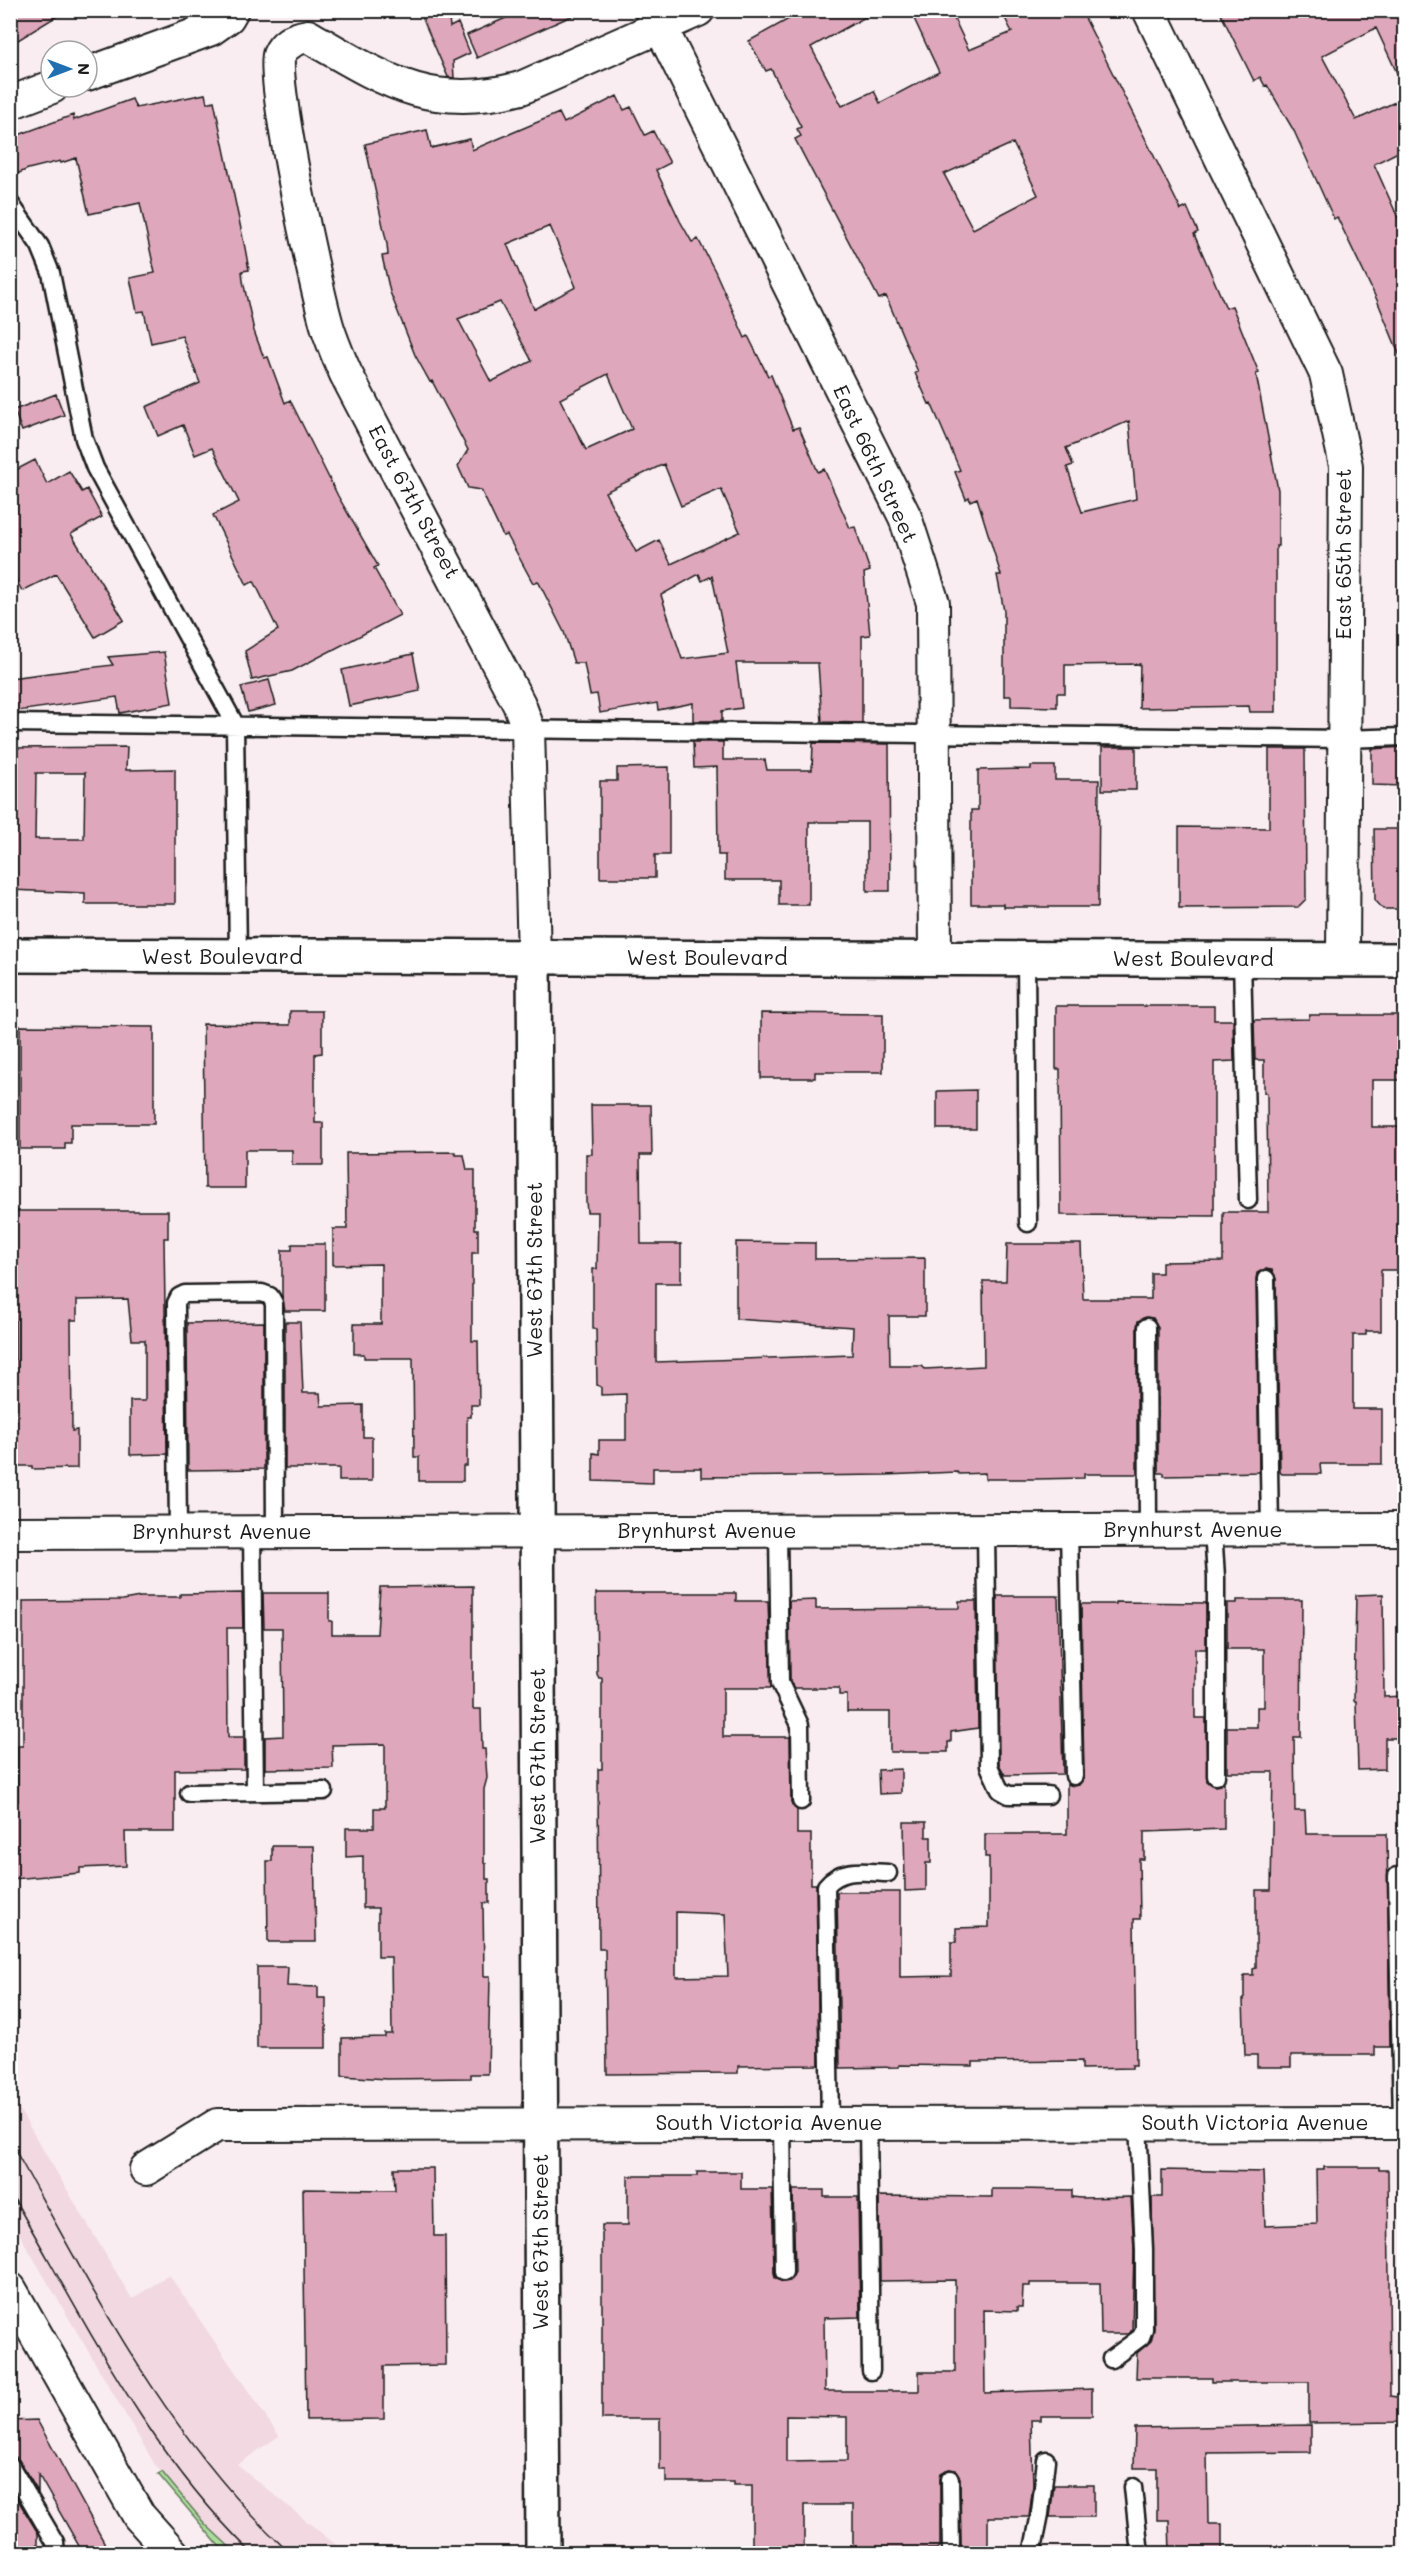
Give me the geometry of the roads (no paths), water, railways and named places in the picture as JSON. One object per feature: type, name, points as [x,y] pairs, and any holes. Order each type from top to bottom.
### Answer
[{"type":"street","points":[[99,70],[212,29],[228,17],[232,10]]},
{"type":"street","points":[[656,19],[698,10]]},
{"type":"street","name":"East 65th Street","points":[[1149,10],[1326,374],[1346,466],[1343,959]]},
{"type":"street","name":"East 67th Street","points":[[534,958],[528,728],[519,704],[346,374],[329,332],[282,106],[278,57],[285,45],[308,36],[383,78],[418,92],[475,97],[490,96],[521,88],[656,19]]},
{"type":"street","name":"East 66th Street","points":[[656,19],[904,518],[933,603],[935,958]]},
{"type":"street","points":[[10,103],[39,92]]},
{"type":"street","name":"West Boulevard","points":[[10,956],[1404,960]]},
{"type":"street","name":"West 67th Street","points":[[534,958],[543,2553]]},
{"type":"street","name":"Brynhurst Avenue","points":[[10,1533],[1404,1529]]},
{"type":"street","name":"South Victoria Avenue","points":[[146,2169],[217,2125],[1403,2123]]},
{"type":"street","points":[[10,2289],[139,2516],[173,2553]]},
{"type":"lane","points":[[10,203],[40,246],[51,273],[84,439],[95,468],[236,724],[238,957]]},
{"type":"lane","points":[[10,723],[1404,738]]},
{"type":"lane","points":[[1026,958],[1028,1223]]},
{"type":"lane","points":[[1242,960],[1248,1200]]},
{"type":"lane","points":[[1266,1279],[1270,1530]]},
{"type":"lane","points":[[178,1533],[176,1303],[179,1297],[185,1294],[262,1293],[270,1296],[274,1303],[263,1532],[255,1792]]},
{"type":"lane","points":[[1147,1327],[1148,1530]]},
{"type":"lane","points":[[1069,1530],[1074,1776]]},
{"type":"lane","points":[[1213,1530],[1216,1577],[1216,1776]]},
{"type":"lane","points":[[778,1531],[780,1683],[800,1725],[801,1801]]},
{"type":"lane","points":[[986,1531],[989,1766],[1000,1790],[1009,1795],[1048,1795]]},
{"type":"lane","points":[[189,1793],[324,1791]]},
{"type":"lane","points":[[830,2123],[826,1886],[833,1876],[848,1872],[888,1873]]},
{"type":"lane","points":[[1403,2123],[1397,1876],[1404,1876]]},
{"type":"lane","points":[[782,2123],[784,2272]]},
{"type":"lane","points":[[868,2123],[871,2371]]},
{"type":"lane","points":[[1111,2359],[1141,2337],[1144,2329],[1144,2250],[1138,2123]]},
{"type":"lane","points":[[1032,2553],[1040,2514],[1046,2460]]},
{"type":"lane","points":[[10,2465],[56,2542],[56,2553]]},
{"type":"lane","points":[[950,2479],[951,2553]]},
{"type":"lane","points":[[1133,2487],[1140,2553]]},
{"type":"tram line","points":[[10,2141],[102,2305],[134,2359],[169,2411],[206,2462],[291,2554]]},
{"type":"tram line","points":[[10,2192],[91,2335],[149,2428],[215,2514],[253,2554]]}]
